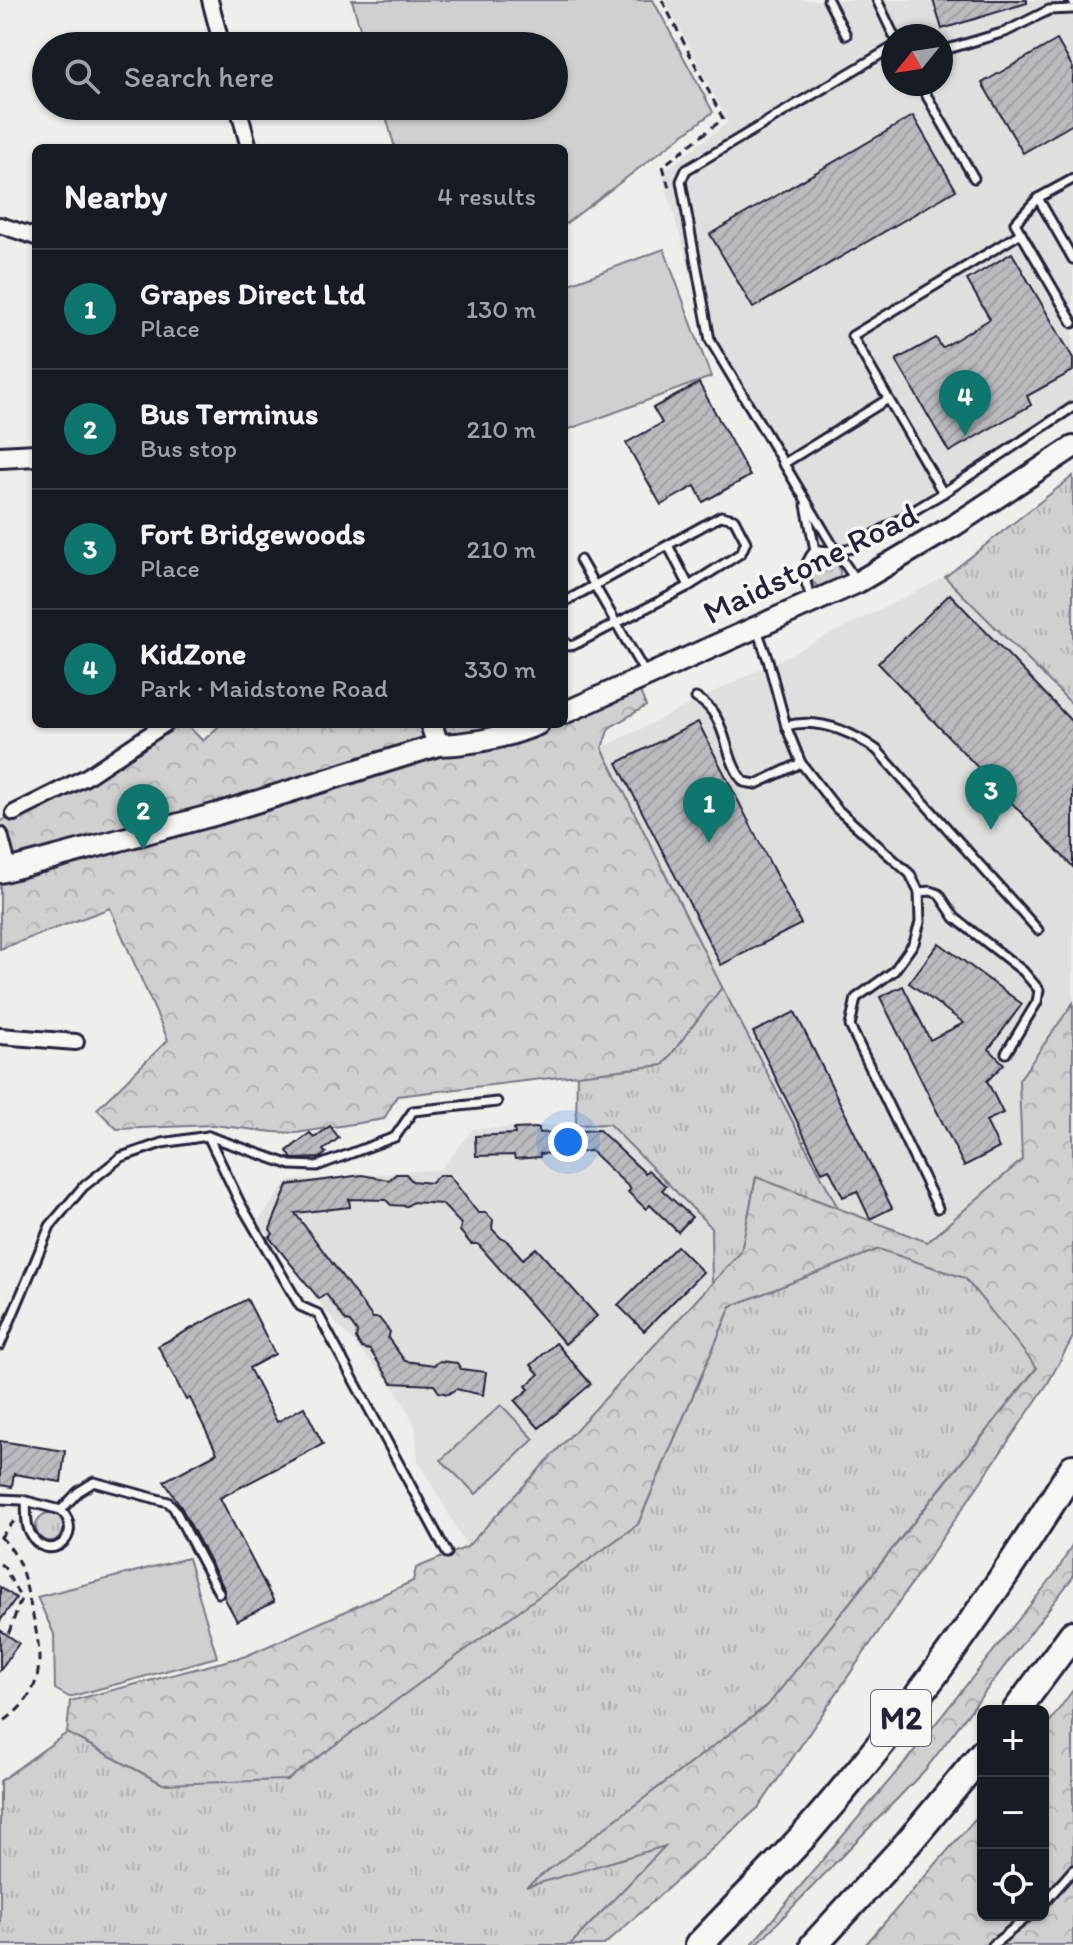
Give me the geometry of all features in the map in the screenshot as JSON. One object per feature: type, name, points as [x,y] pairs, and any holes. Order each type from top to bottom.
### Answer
[{"type":"highway","name":"M2","points":[[699,1945],[807,1832],[908,1709],[986,1604],[1073,1468]]},
{"type":"highway","points":[[1020,1705],[1073,1634]]},
{"type":"highway","name":"M2","points":[[814,1945],[908,1843],[977,1760]]},
{"type":"main road","name":"Maidstone Road","points":[[568,711],[858,582],[931,540],[1073,447]]},
{"type":"main road","points":[[0,457],[32,455]]},
{"type":"main road","points":[[432,728],[438,745]]},
{"type":"main road","points":[[5,871],[217,814],[438,745],[473,744],[528,728]]},
{"type":"street","points":[[210,0],[218,32]]},
{"type":"street","points":[[242,120],[248,144]]},
{"type":"street","points":[[0,225],[32,236]]},
{"type":"street","points":[[14,813],[86,777],[159,728]]},
{"type":"street","points":[[0,835],[5,871]]},
{"type":"street","points":[[0,1036],[76,1042]]},
{"type":"lane","points":[[828,0],[846,35]]},
{"type":"lane","points":[[877,0],[888,24]]},
{"type":"lane","points":[[953,47],[1005,32],[1049,10],[1073,9]]},
{"type":"lane","points":[[858,582],[804,499],[710,340],[681,181],[686,170],[881,54]]},
{"type":"lane","points":[[927,96],[974,178]]},
{"type":"lane","points":[[1073,179],[1038,198],[1015,223],[1073,323]]},
{"type":"lane","points":[[1038,198],[1073,259]]},
{"type":"lane","points":[[943,493],[852,336],[1021,233]]},
{"type":"lane","points":[[783,464],[888,399]]},
{"type":"lane","points":[[815,550],[852,548],[943,493],[1073,407]]},
{"type":"lane","points":[[804,499],[815,550]]},
{"type":"lane","points":[[568,600],[726,515],[734,519],[746,542],[741,553],[689,586],[574,645],[568,645]]},
{"type":"lane","points":[[669,547],[689,586]]},
{"type":"lane","points":[[813,602],[804,575],[807,559],[815,550]]},
{"type":"lane","points":[[580,560],[647,677]]},
{"type":"lane","points":[[756,628],[786,726],[801,763],[837,809],[910,874],[919,892],[920,922],[914,943],[894,971],[858,995],[851,1011],[850,1026],[938,1208]]},
{"type":"lane","points":[[696,698],[707,705],[722,727],[732,762],[744,782],[756,784],[801,763]]},
{"type":"lane","points":[[786,726],[810,722],[828,725],[862,739],[877,750],[1038,930]]},
{"type":"lane","points":[[919,892],[939,894],[955,918],[1023,971],[1038,987],[1040,995],[1037,1002],[1006,1053]]},
{"type":"lane","points":[[0,1345],[50,1226],[83,1187],[121,1157],[162,1143],[208,1136],[291,1165],[317,1166],[395,1137],[413,1111],[497,1102]]},
{"type":"lane","points":[[208,1136],[240,1203],[300,1306],[318,1314],[447,1553]]},
{"type":"lane","points":[[61,1510],[78,1492],[94,1482],[168,1502],[219,1593]]},
{"type":"lane","points":[[0,1499],[26,1501],[61,1510],[69,1523],[68,1537],[59,1546],[47,1548],[39,1545],[30,1534],[26,1501]]},
{"type":"lane","points":[[1049,1897],[1073,1870]]},
{"type":"lane","points":[[993,1945],[1023,1921]]},
{"type":"path","points":[[0,1724],[25,1703],[37,1675],[40,1658],[19,1560],[0,1537],[17,1517],[12,1511],[11,1499]]},
{"type":"path","points":[[0,1564],[21,1599],[8,1635]]},
{"type":"shaded area","points":[[665,0],[1073,0],[1073,412],[830,568],[804,499],[710,340],[662,173],[728,122]]},
{"type":"shaded area","points":[[945,577],[1073,705],[1073,1003],[1019,1080],[1022,1160],[927,1242],[838,1208],[794,1130],[602,748]]},
{"type":"shaded area","points":[[609,1123],[711,1227],[712,1285],[467,1547],[418,1460],[415,1425],[395,1388],[329,1315],[258,1221],[288,1181],[441,1169],[473,1129]]},
{"type":"green space","points":[[352,0],[653,0],[713,112],[568,222],[568,144],[394,144],[387,120],[568,120],[568,32],[361,32]]},
{"type":"green space","points":[[664,249],[711,377],[568,430],[568,285]]},
{"type":"green space","points":[[1073,476],[1073,705],[945,577]]},
{"type":"green space","points":[[825,558],[831,559],[839,567],[839,579],[831,587],[825,588],[819,587],[811,579],[810,573],[811,567],[819,559]]},
{"type":"green space","points":[[636,682],[646,706],[609,728],[602,748],[722,987],[663,1065],[397,1096],[384,1119],[296,1133],[213,1125],[117,1129],[97,1109],[168,1040],[110,908],[0,949],[0,822],[158,728],[190,728],[203,741],[217,728],[568,728],[568,711]]},
{"type":"green space","points":[[722,987],[838,1208],[756,1177],[741,1252],[712,1285],[711,1227],[609,1124],[576,1125],[577,1074],[663,1065]]},
{"type":"green space","points":[[1073,1003],[1073,1337],[1048,1383],[759,1807],[604,1945],[570,1945],[665,1846],[526,1887],[768,1705],[1037,1368],[965,1278],[879,1249],[731,1306],[638,1524],[287,1780],[163,1784],[67,1733],[70,1701],[246,1656],[413,1581],[416,1568],[467,1547],[741,1252],[756,1177],[927,1242],[1022,1160],[1019,1080]]},
{"type":"green space","points":[[879,1249],[965,1278],[1037,1367],[768,1705],[529,1885],[667,1845],[570,1945],[0,1945],[0,1781],[67,1733],[163,1784],[638,1524],[731,1306]]},
{"type":"green space","points":[[501,1405],[534,1439],[476,1494],[441,1460]]},
{"type":"green space","points":[[50,1513],[60,1517],[64,1527],[60,1537],[50,1541],[40,1537],[36,1527],[40,1517]]},
{"type":"green space","points":[[1073,1543],[1073,1577],[925,1770],[756,1945],[751,1945],[905,1762],[1058,1570]]},
{"type":"green space","points":[[188,1558],[217,1657],[69,1697],[55,1689],[54,1634],[37,1597]]},
{"type":"green space","points":[[1073,1690],[1073,1945],[865,1945],[977,1817],[977,1921],[1049,1921],[1049,1723]]},
{"type":"building","points":[[933,0],[1027,0],[1027,3],[953,26],[940,24]]},
{"type":"building","points":[[1057,40],[1073,68],[1073,124],[1023,153],[982,83]]},
{"type":"building","points":[[913,116],[956,190],[753,308],[710,234]]},
{"type":"building","points":[[1012,253],[1073,358],[1073,371],[1027,396],[1031,405],[949,452],[896,360],[936,338],[942,348],[990,319],[967,280]]},
{"type":"building","points":[[699,383],[750,476],[703,502],[695,486],[661,505],[626,443],[662,423],[653,408]]},
{"type":"building","points":[[950,594],[1073,723],[1073,867],[878,663]]},
{"type":"building","points":[[698,722],[801,924],[721,965],[617,763]]},
{"type":"building","points":[[939,943],[1022,1004],[989,1049],[1004,1064],[987,1081],[1003,1113],[986,1121],[999,1148],[964,1166],[880,997],[903,986],[930,1040],[964,1023],[909,983]]},
{"type":"building","points":[[795,1012],[892,1208],[870,1219],[857,1191],[843,1197],[829,1169],[822,1172],[753,1032]]},
{"type":"building","points":[[330,1126],[339,1138],[323,1150],[326,1153],[320,1158],[292,1159],[287,1151],[310,1133],[314,1138]]},
{"type":"building","points":[[539,1128],[539,1133],[599,1130],[645,1173],[648,1170],[666,1186],[662,1190],[692,1217],[678,1232],[650,1205],[646,1209],[628,1192],[631,1189],[591,1151],[515,1159],[514,1155],[476,1156],[475,1136],[515,1134],[514,1129]]},
{"type":"building","points":[[396,1174],[406,1174],[412,1181],[431,1183],[439,1175],[449,1175],[478,1213],[486,1213],[493,1220],[492,1229],[502,1239],[523,1259],[536,1248],[597,1316],[565,1344],[478,1244],[471,1244],[460,1231],[461,1224],[442,1204],[413,1202],[407,1206],[391,1205],[386,1200],[349,1199],[350,1207],[295,1213],[373,1318],[379,1318],[390,1332],[388,1338],[405,1361],[434,1365],[440,1361],[457,1363],[461,1369],[486,1372],[483,1395],[456,1389],[448,1394],[439,1392],[434,1385],[392,1383],[370,1350],[362,1348],[350,1322],[326,1294],[319,1299],[269,1237],[273,1234],[270,1229],[288,1185],[362,1175],[389,1180]]},
{"type":"building","points":[[677,1246],[703,1272],[644,1331],[618,1305]]},
{"type":"building","points":[[247,1299],[275,1354],[249,1368],[277,1422],[304,1407],[323,1444],[220,1498],[274,1602],[237,1621],[224,1597],[225,1590],[164,1481],[217,1453],[190,1398],[186,1400],[158,1346]]},
{"type":"building","points":[[556,1343],[591,1384],[539,1428],[515,1401],[529,1389],[526,1386],[539,1374],[531,1365]]},
{"type":"building","points":[[0,1441],[65,1451],[61,1482],[14,1474],[12,1487],[0,1485]]},
{"type":"building","points":[[0,1587],[16,1598],[0,1621]]},
{"type":"building","points":[[0,1630],[19,1643],[0,1670]]},
{"type":"place","name":"KidZone","points":[[965,436]]},
{"type":"place","name":"Fort Bridgewoods","points":[[991,830]]},
{"type":"place","name":"Grapes Direct Ltd","points":[[709,843]]},
{"type":"place","name":"Bus Terminus","points":[[143,850]]}]
